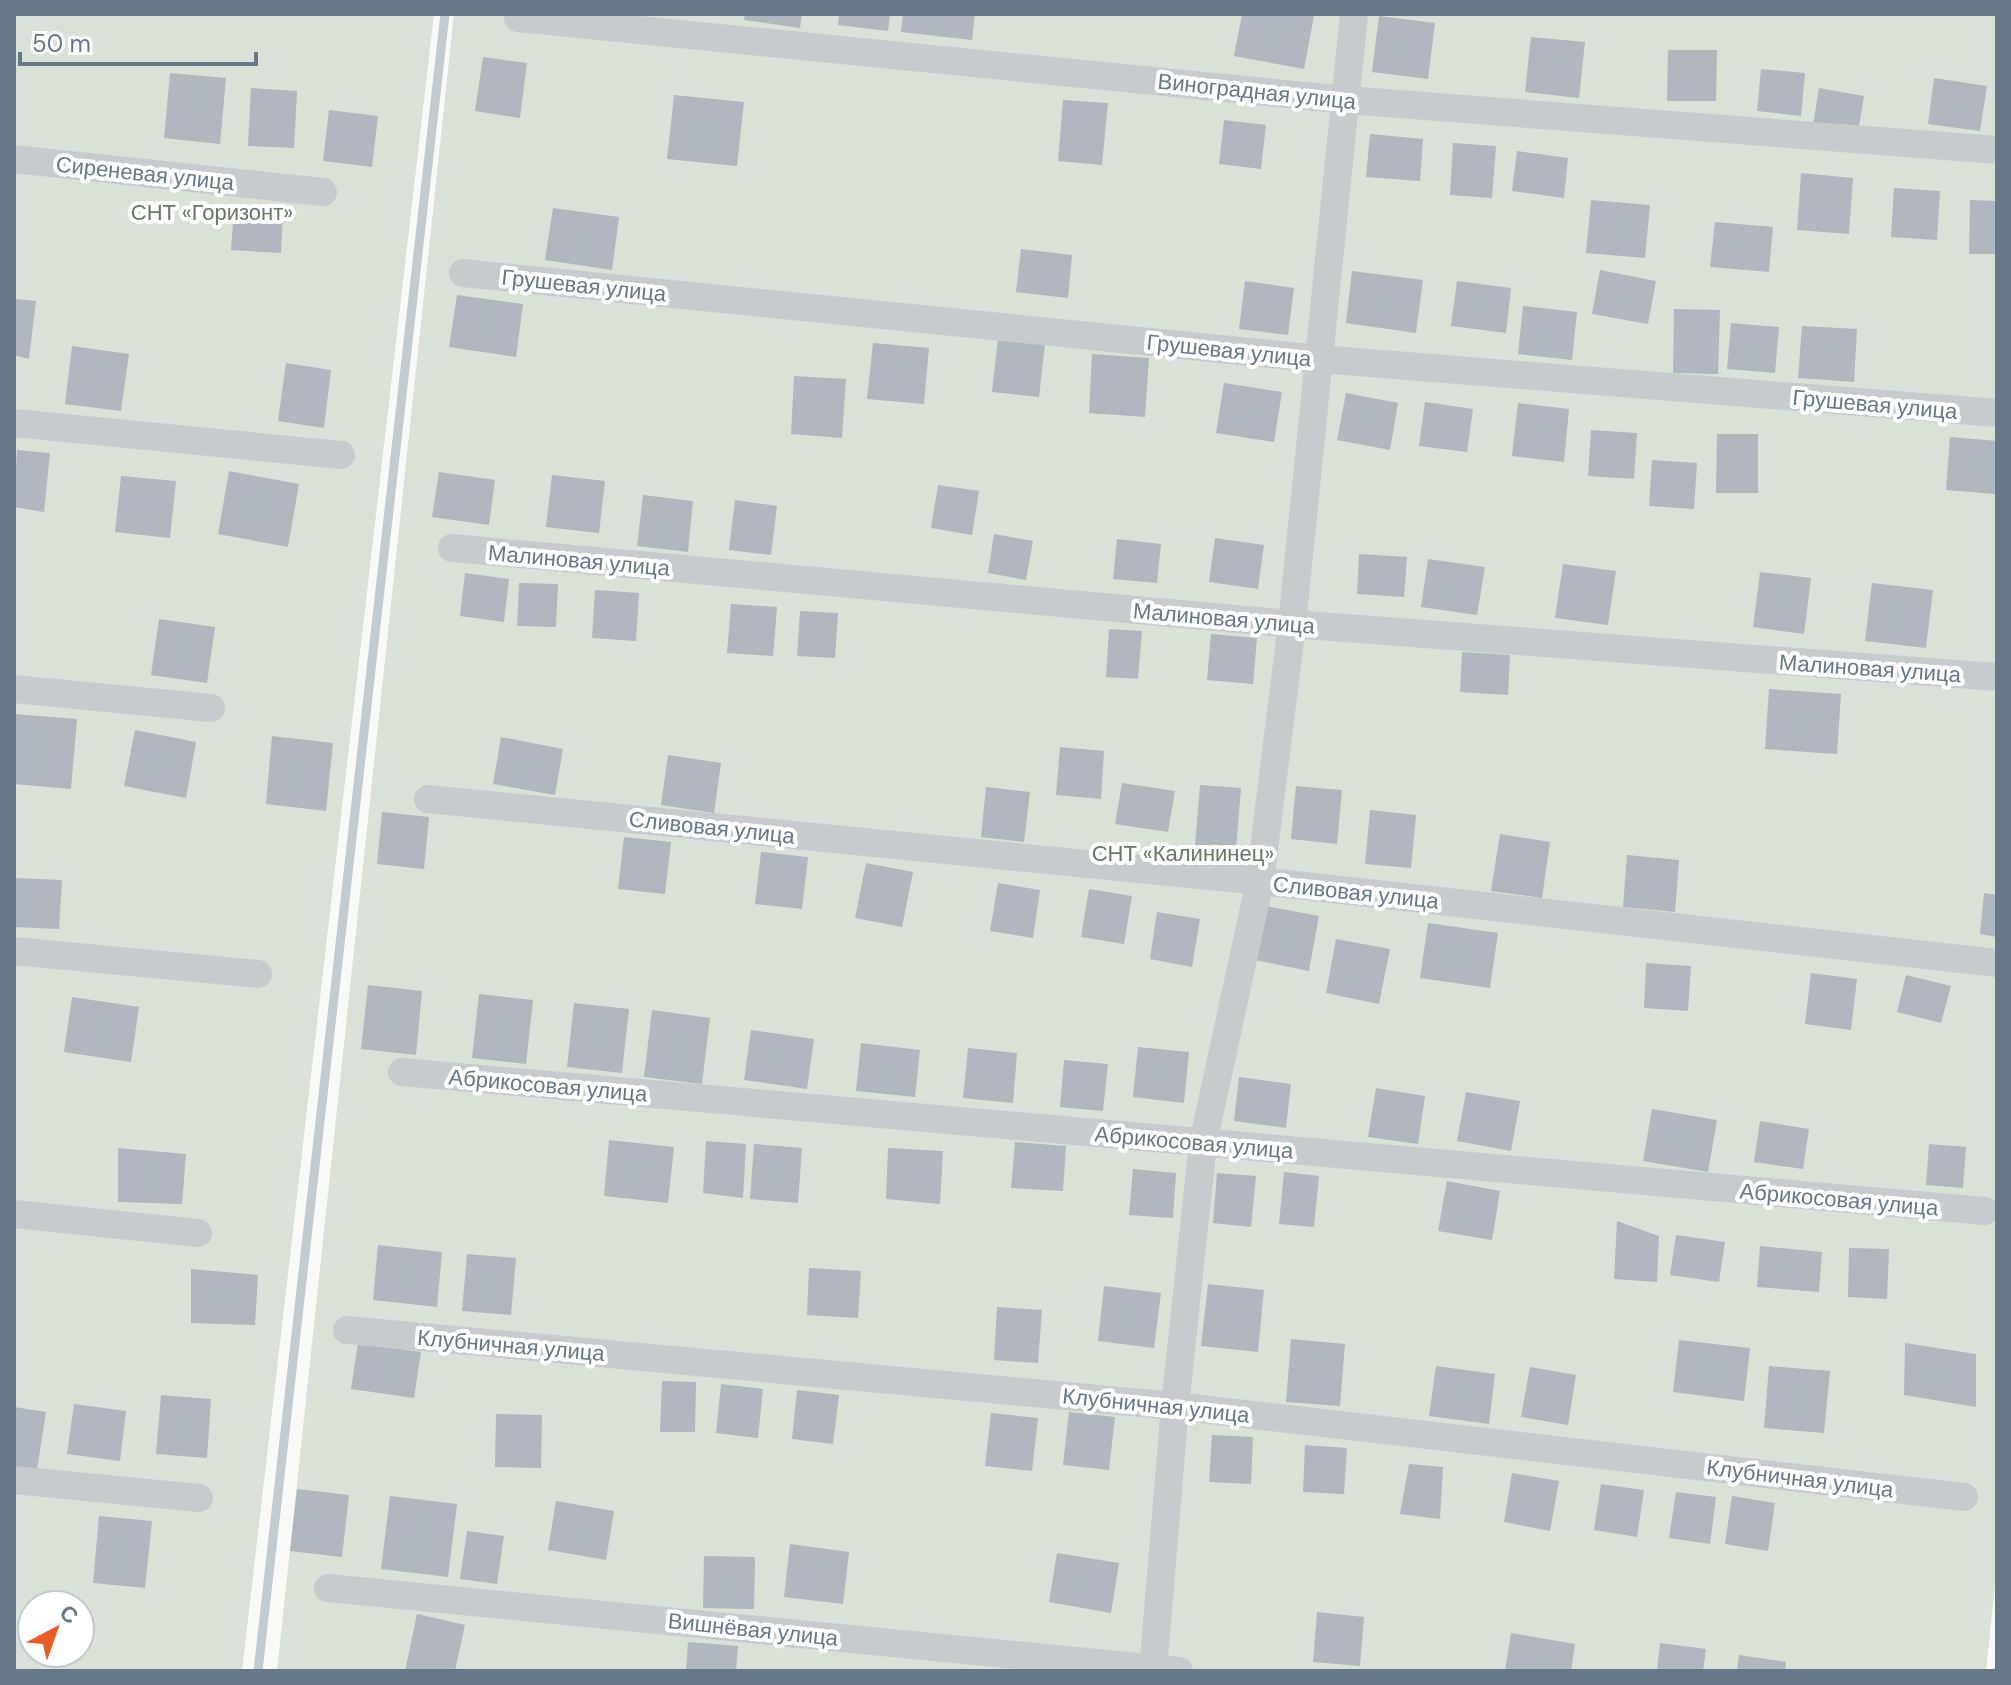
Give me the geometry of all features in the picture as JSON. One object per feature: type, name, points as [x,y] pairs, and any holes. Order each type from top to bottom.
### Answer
[{"type":"street","points":[[1162,1670],[1175,1406],[1203,1143],[1260,881],[1292,624],[1354,14]]},
{"type":"street","name":"Виноградная улица","points":[[518,18],[1346,100],[1997,150]]},
{"type":"street","name":"Сиреневая улица","points":[[14,159],[323,192]]},
{"type":"street","name":"Грушевая улица","points":[[463,273],[1320,359],[1997,413]]},
{"type":"street","points":[[14,423],[341,455]]},
{"type":"street","name":"Малиновая улица","points":[[452,548],[1292,624],[1997,677]]},
{"type":"street","points":[[14,689],[211,708]]},
{"type":"street","name":"Сливовая улица","points":[[428,799],[1260,881],[1997,963]]},
{"type":"street","points":[[14,951],[258,974]]},
{"type":"street","name":"Абрикосовая улица","points":[[402,1072],[1985,1211]]},
{"type":"street","points":[[14,1214],[198,1233]]},
{"type":"street","name":"Клубничная улица","points":[[347,1330],[1175,1406],[1964,1497]]},
{"type":"street","points":[[14,1480],[199,1498]]},
{"type":"street","name":"Вишнёвая улица","points":[[328,1588],[1162,1670]]},
{"type":"green space","name":"СНТ «Горизонт»","points":[[14,14],[434,14],[242,1671],[14,1671]]},
{"type":"green space","name":"СНТ «Калининец»","points":[[454,14],[1997,14],[1997,1566],[1986,1671],[277,1671]]},
{"type":"building","points":[[745,14],[802,14],[800,28],[744,20]]},
{"type":"building","points":[[839,14],[890,14],[888,31],[838,25]]},
{"type":"building","points":[[903,14],[975,14],[972,40],[901,32]]},
{"type":"building","points":[[1242,14],[1314,16],[1304,69],[1234,56]]},
{"type":"building","points":[[1379,16],[1435,23],[1428,79],[1372,72]]},
{"type":"building","points":[[1531,37],[1585,42],[1579,98],[1525,92]]},
{"type":"building","points":[[1668,50],[1717,50],[1716,101],[1667,101]]},
{"type":"building","points":[[483,57],[527,63],[520,118],[475,111]]},
{"type":"building","points":[[1761,69],[1805,73],[1801,116],[1757,111]]},
{"type":"building","points":[[170,73],[226,78],[220,144],[164,138]]},
{"type":"building","points":[[1934,78],[1987,86],[1980,131],[1928,124]]},
{"type":"building","points":[[251,88],[297,91],[294,148],[248,146]]},
{"type":"building","points":[[1819,88],[1864,96],[1858,132],[1813,125]]},
{"type":"building","points":[[674,95],[744,102],[737,166],[667,159]]},
{"type":"building","points":[[1063,100],[1108,103],[1102,165],[1058,161]]},
{"type":"building","points":[[329,110],[378,116],[372,167],[323,161]]},
{"type":"building","points":[[1224,120],[1266,125],[1261,169],[1219,164]]},
{"type":"building","points":[[1370,134],[1423,139],[1420,181],[1366,177]]},
{"type":"building","points":[[1453,143],[1496,146],[1492,198],[1450,195]]},
{"type":"building","points":[[1517,151],[1568,158],[1564,198],[1512,191]]},
{"type":"building","points":[[1801,173],[1853,178],[1849,234],[1797,230]]},
{"type":"building","points":[[1894,188],[1940,191],[1937,240],[1891,237]]},
{"type":"building","points":[[1591,200],[1650,205],[1645,258],[1586,253]]},
{"type":"building","points":[[1970,200],[1997,201],[1997,254],[1969,254]]},
{"type":"building","points":[[553,208],[619,217],[612,270],[545,260]]},
{"type":"building","points":[[234,209],[283,213],[281,253],[231,250]]},
{"type":"building","points":[[1715,222],[1773,227],[1769,272],[1710,267]]},
{"type":"building","points":[[1021,249],[1072,255],[1068,298],[1016,292]]},
{"type":"building","points":[[1600,270],[1656,281],[1648,324],[1592,314]]},
{"type":"building","points":[[1352,271],[1423,280],[1416,333],[1346,323]]},
{"type":"building","points":[[1245,281],[1294,288],[1288,335],[1239,329]]},
{"type":"building","points":[[1457,281],[1511,288],[1506,333],[1451,326]]},
{"type":"building","points":[[457,295],[523,304],[516,357],[449,347]]},
{"type":"building","points":[[14,299],[36,301],[29,359],[14,355]]},
{"type":"building","points":[[1523,306],[1577,312],[1572,360],[1518,354]]},
{"type":"building","points":[[1674,309],[1720,310],[1718,374],[1673,373]]},
{"type":"building","points":[[1731,323],[1779,327],[1775,373],[1727,369]]},
{"type":"building","points":[[1802,326],[1857,329],[1854,382],[1798,378]]},
{"type":"building","points":[[998,339],[1045,344],[1039,397],[992,392]]},
{"type":"building","points":[[873,343],[929,348],[924,404],[867,399]]},
{"type":"building","points":[[72,346],[129,354],[121,411],[65,404]]},
{"type":"building","points":[[1092,354],[1149,358],[1145,417],[1089,413]]},
{"type":"building","points":[[286,363],[331,370],[324,428],[278,421]]},
{"type":"building","points":[[794,376],[846,379],[842,438],[791,434]]},
{"type":"building","points":[[1224,383],[1282,392],[1274,442],[1216,433]]},
{"type":"building","points":[[1346,393],[1398,403],[1390,450],[1337,440]]},
{"type":"building","points":[[1425,402],[1473,409],[1467,452],[1419,446]]},
{"type":"building","points":[[1518,403],[1569,409],[1564,462],[1512,456]]},
{"type":"building","points":[[1591,430],[1637,433],[1634,479],[1588,476]]},
{"type":"building","points":[[1717,434],[1758,434],[1758,493],[1716,493]]},
{"type":"building","points":[[1950,437],[1997,441],[1995,494],[1946,490]]},
{"type":"building","points":[[17,450],[50,453],[44,512],[14,507]]},
{"type":"building","points":[[1652,460],[1697,463],[1694,509],[1649,506]]},
{"type":"building","points":[[229,471],[299,484],[288,547],[218,534]]},
{"type":"building","points":[[439,472],[495,480],[489,525],[432,517]]},
{"type":"building","points":[[552,475],[605,481],[599,533],[546,527]]},
{"type":"building","points":[[121,476],[176,481],[170,538],[115,532]]},
{"type":"building","points":[[938,485],[979,491],[972,535],[931,528]]},
{"type":"building","points":[[643,495],[693,501],[688,552],[637,546]]},
{"type":"building","points":[[735,500],[777,506],[771,555],[729,550]]},
{"type":"building","points":[[994,534],[1033,541],[1026,580],[988,573]]},
{"type":"building","points":[[1215,538],[1264,545],[1258,589],[1209,582]]},
{"type":"building","points":[[1117,539],[1161,544],[1157,583],[1113,579]]},
{"type":"building","points":[[1359,554],[1407,557],[1404,597],[1357,594]]},
{"type":"building","points":[[1428,559],[1485,567],[1477,615],[1421,607]]},
{"type":"building","points":[[1563,564],[1616,571],[1608,625],[1555,618]]},
{"type":"building","points":[[1760,572],[1811,578],[1804,634],[1753,627]]},
{"type":"building","points":[[465,573],[509,579],[504,622],[460,616]]},
{"type":"building","points":[[519,583],[558,584],[556,627],[517,626]]},
{"type":"building","points":[[1872,583],[1933,590],[1926,648],[1865,641]]},
{"type":"building","points":[[595,590],[639,593],[636,641],[592,638]]},
{"type":"building","points":[[731,604],[777,607],[773,656],[727,653]]},
{"type":"building","points":[[800,611],[838,613],[835,658],[797,656]]},
{"type":"building","points":[[159,619],[215,627],[207,683],[151,675]]},
{"type":"building","points":[[1109,629],[1142,631],[1138,679],[1106,677]]},
{"type":"building","points":[[1211,634],[1257,638],[1253,684],[1207,680]]},
{"type":"building","points":[[1462,652],[1510,655],[1508,695],[1460,692]]},
{"type":"building","points":[[1769,689],[1841,694],[1837,754],[1765,749]]},
{"type":"building","points":[[14,714],[77,719],[71,789],[14,784]]},
{"type":"building","points":[[135,730],[196,742],[186,798],[124,786]]},
{"type":"building","points":[[272,736],[333,743],[326,811],[266,804]]},
{"type":"building","points":[[501,737],[563,749],[555,795],[493,784]]},
{"type":"building","points":[[1060,747],[1104,751],[1101,799],[1056,795]]},
{"type":"building","points":[[668,755],[721,763],[714,813],[661,805]]},
{"type":"building","points":[[1122,783],[1175,791],[1168,832],[1115,824]]},
{"type":"building","points":[[1200,785],[1241,788],[1236,849],[1195,846]]},
{"type":"building","points":[[1296,786],[1342,790],[1337,844],[1291,839]]},
{"type":"building","points":[[986,787],[1030,792],[1024,842],[981,837]]},
{"type":"building","points":[[1370,810],[1416,815],[1411,868],[1365,864]]},
{"type":"building","points":[[382,812],[429,817],[424,869],[377,864]]},
{"type":"building","points":[[1500,834],[1550,842],[1542,898],[1491,891]]},
{"type":"building","points":[[624,837],[671,842],[665,894],[618,889]]},
{"type":"building","points":[[761,852],[808,857],[802,909],[755,904]]},
{"type":"building","points":[[1627,855],[1679,860],[1675,912],[1623,907]]},
{"type":"building","points":[[866,863],[913,872],[902,927],[855,918]]},
{"type":"building","points":[[15,878],[62,880],[59,929],[14,927]]},
{"type":"building","points":[[998,883],[1040,890],[1033,938],[990,931]]},
{"type":"building","points":[[1089,889],[1132,896],[1124,944],[1081,937]]},
{"type":"building","points":[[1984,893],[1997,895],[1997,937],[1980,934]]},
{"type":"building","points":[[1266,906],[1319,916],[1309,971],[1255,960]]},
{"type":"building","points":[[1157,912],[1200,919],[1192,967],[1150,959]]},
{"type":"building","points":[[1428,923],[1498,933],[1490,988],[1420,978]]},
{"type":"building","points":[[1336,939],[1390,949],[1379,1004],[1326,993]]},
{"type":"building","points":[[1646,963],[1691,966],[1688,1011],[1644,1008]]},
{"type":"building","points":[[1811,973],[1857,979],[1851,1030],[1805,1024]]},
{"type":"building","points":[[1906,975],[1951,986],[1941,1023],[1897,1012]]},
{"type":"building","points":[[368,985],[422,991],[416,1055],[361,1049]]},
{"type":"building","points":[[479,994],[533,1000],[526,1064],[472,1058]]},
{"type":"building","points":[[72,997],[139,1007],[131,1062],[64,1052]]},
{"type":"building","points":[[574,1003],[629,1009],[622,1073],[567,1067]]},
{"type":"building","points":[[652,1010],[710,1018],[702,1084],[644,1077]]},
{"type":"building","points":[[751,1030],[814,1039],[807,1089],[744,1080]]},
{"type":"building","points":[[861,1043],[920,1050],[915,1097],[856,1091]]},
{"type":"building","points":[[1138,1047],[1189,1052],[1184,1103],[1133,1097]]},
{"type":"building","points":[[968,1048],[1017,1053],[1013,1103],[963,1098]]},
{"type":"building","points":[[1064,1060],[1108,1064],[1103,1111],[1060,1107]]},
{"type":"building","points":[[1239,1077],[1291,1084],[1286,1128],[1234,1121]]},
{"type":"building","points":[[1376,1088],[1425,1096],[1418,1144],[1368,1137]]},
{"type":"building","points":[[1466,1092],[1520,1101],[1511,1151],[1457,1141]]},
{"type":"building","points":[[1652,1109],[1717,1120],[1708,1172],[1643,1161]]},
{"type":"building","points":[[1760,1121],[1809,1129],[1803,1169],[1754,1162]]},
{"type":"building","points":[[609,1140],[674,1147],[668,1203],[604,1196]]},
{"type":"building","points":[[706,1141],[746,1144],[743,1198],[703,1193]]},
{"type":"building","points":[[1015,1142],[1066,1146],[1063,1191],[1011,1188]]},
{"type":"building","points":[[754,1144],[802,1148],[798,1203],[750,1199]]},
{"type":"building","points":[[1929,1144],[1966,1147],[1963,1188],[1926,1185]]},
{"type":"building","points":[[118,1148],[186,1154],[182,1204],[118,1202]]},
{"type":"building","points":[[888,1148],[943,1151],[940,1204],[886,1199]]},
{"type":"building","points":[[1133,1169],[1176,1173],[1173,1218],[1129,1215]]},
{"type":"building","points":[[1284,1172],[1319,1176],[1314,1227],[1279,1224]]},
{"type":"building","points":[[1217,1173],[1256,1176],[1251,1227],[1213,1223]]},
{"type":"building","points":[[1447,1181],[1500,1191],[1492,1240],[1438,1231]]},
{"type":"building","points":[[1617,1221],[1659,1236],[1657,1282],[1614,1279]]},
{"type":"building","points":[[1676,1235],[1725,1242],[1719,1282],[1670,1275]]},
{"type":"building","points":[[378,1245],[442,1252],[437,1307],[373,1300]]},
{"type":"building","points":[[1760,1246],[1822,1252],[1819,1292],[1757,1287]]},
{"type":"building","points":[[1849,1248],[1889,1249],[1887,1299],[1848,1297]]},
{"type":"building","points":[[467,1254],[516,1258],[511,1315],[462,1311]]},
{"type":"building","points":[[809,1268],[861,1271],[858,1318],[807,1315]]},
{"type":"building","points":[[191,1269],[258,1275],[255,1325],[191,1323]]},
{"type":"building","points":[[1208,1284],[1264,1290],[1258,1352],[1201,1346]]},
{"type":"building","points":[[1104,1286],[1161,1293],[1154,1348],[1098,1341]]},
{"type":"building","points":[[997,1307],[1042,1310],[1038,1363],[994,1360]]},
{"type":"building","points":[[1291,1339],[1345,1344],[1340,1406],[1286,1402]]},
{"type":"building","points":[[1679,1340],[1750,1348],[1744,1401],[1673,1392]]},
{"type":"building","points":[[358,1343],[421,1352],[414,1398],[351,1389]]},
{"type":"building","points":[[1905,1343],[1976,1354],[1976,1407],[1904,1395]]},
{"type":"building","points":[[1436,1366],[1495,1374],[1489,1424],[1429,1416]]},
{"type":"building","points":[[1769,1366],[1830,1371],[1824,1433],[1764,1428]]},
{"type":"building","points":[[1530,1367],[1576,1375],[1568,1425],[1521,1417]]},
{"type":"building","points":[[662,1381],[696,1382],[695,1432],[660,1432]]},
{"type":"building","points":[[721,1384],[763,1389],[758,1438],[716,1433]]},
{"type":"building","points":[[797,1390],[839,1395],[833,1444],[792,1439]]},
{"type":"building","points":[[161,1395],[211,1399],[207,1458],[156,1454]]},
{"type":"building","points":[[74,1404],[126,1411],[120,1461],[67,1454]]},
{"type":"building","points":[[14,1407],[46,1412],[37,1470],[14,1466]]},
{"type":"building","points":[[1069,1412],[1115,1417],[1109,1470],[1063,1465]]},
{"type":"building","points":[[991,1413],[1038,1418],[1032,1471],[985,1466]]},
{"type":"building","points":[[496,1414],[542,1415],[541,1468],[495,1467]]},
{"type":"building","points":[[1212,1435],[1253,1437],[1251,1484],[1209,1482]]},
{"type":"building","points":[[1305,1445],[1347,1448],[1344,1494],[1303,1492]]},
{"type":"building","points":[[1409,1464],[1443,1467],[1440,1519],[1400,1514]]},
{"type":"building","points":[[1512,1473],[1559,1481],[1550,1531],[1504,1522]]},
{"type":"building","points":[[1601,1484],[1644,1490],[1637,1537],[1594,1530]]},
{"type":"building","points":[[297,1489],[349,1495],[342,1557],[290,1551]]},
{"type":"building","points":[[1676,1492],[1716,1497],[1710,1544],[1669,1538]]},
{"type":"building","points":[[390,1496],[457,1504],[448,1577],[381,1569]]},
{"type":"building","points":[[1732,1496],[1775,1503],[1768,1551],[1725,1544]]},
{"type":"building","points":[[556,1501],[614,1511],[606,1560],[548,1550]]},
{"type":"building","points":[[99,1516],[152,1521],[145,1588],[93,1583]]},
{"type":"building","points":[[467,1531],[504,1536],[497,1584],[460,1579]]},
{"type":"building","points":[[790,1544],[849,1552],[843,1604],[784,1597]]},
{"type":"building","points":[[1057,1553],[1119,1563],[1111,1613],[1049,1602]]},
{"type":"building","points":[[704,1556],[755,1557],[754,1609],[703,1608]]},
{"type":"building","points":[[1317,1612],[1364,1617],[1360,1666],[1313,1662]]},
{"type":"building","points":[[417,1614],[465,1625],[455,1671],[405,1671]]},
{"type":"building","points":[[1511,1633],[1575,1644],[1571,1671],[1505,1671]]},
{"type":"building","points":[[688,1642],[738,1646],[736,1671],[686,1671]]},
{"type":"building","points":[[1660,1643],[1706,1649],[1703,1671],[1657,1671]]},
{"type":"building","points":[[1739,1655],[1786,1662],[1785,1671],[1737,1671]]},
{"type":"waterway","points":[[258,1671],[445,14]]}]
